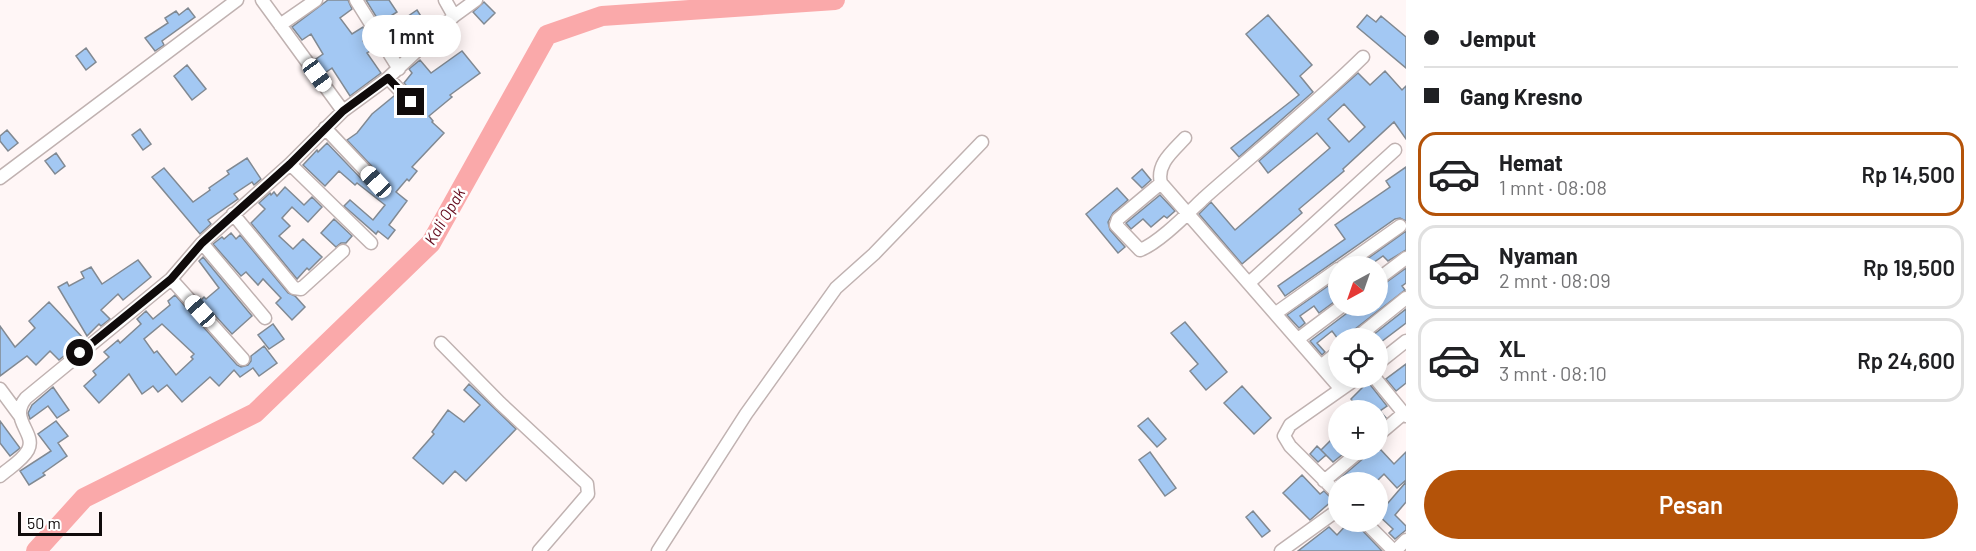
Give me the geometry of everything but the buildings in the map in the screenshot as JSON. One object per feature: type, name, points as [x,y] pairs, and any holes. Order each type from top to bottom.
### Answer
[{"type":"street","points":[[0,178],[237,0]]},
{"type":"street","points":[[262,0],[343,111]]},
{"type":"street","points":[[280,25],[316,0]]},
{"type":"street","points":[[356,0],[399,69]]},
{"type":"street","points":[[445,0],[454,16]]},
{"type":"street","points":[[20,416],[22,403],[26,398],[171,279],[202,243],[290,164],[343,111],[399,69],[454,16],[476,0]]},
{"type":"street","points":[[1161,183],[1118,219],[1116,225],[1140,250],[1149,246],[1315,104],[1363,57]]},
{"type":"street","points":[[388,78],[411,102]]},
{"type":"street","points":[[325,128],[376,182]]},
{"type":"street","points":[[1185,138],[1162,164],[1161,183],[1328,374]]},
{"type":"street","points":[[664,549],[746,414],[836,288],[874,254],[982,142]]},
{"type":"street","points":[[1249,283],[1395,150]]},
{"type":"street","points":[[290,164],[371,243]]},
{"type":"street","points":[[233,214],[294,288],[301,289],[342,251]]},
{"type":"street","points":[[1357,256],[1400,226]]},
{"type":"street","points":[[202,243],[265,318]]},
{"type":"street","points":[[1388,272],[1406,258]]},
{"type":"street","points":[[1275,313],[1328,276]]},
{"type":"street","points":[[171,279],[243,359]]},
{"type":"street","points":[[1369,328],[1406,298]]},
{"type":"street","points":[[1298,339],[1329,316]]},
{"type":"street","points":[[1388,355],[1406,341]]},
{"type":"street","points":[[441,343],[500,403],[586,484],[588,494],[539,551]]},
{"type":"street","points":[[1321,366],[1328,360]]},
{"type":"street","points":[[1328,485],[1290,446],[1284,436],[1290,425],[1340,388]]},
{"type":"street","points":[[1384,388],[1404,411],[1388,426]]},
{"type":"street","points":[[0,389],[20,416],[30,441],[22,458],[0,476]]},
{"type":"street","points":[[1324,481],[1348,460]]},
{"type":"street","points":[[1281,551],[1328,517]]},
{"type":"street","points":[[1375,532],[1394,551],[1406,540]]},
{"type":"waterway","name":"Kali Opak","points":[[36,551],[84,498],[255,413],[431,243],[547,35],[602,16],[835,0]]},
{"type":"route","points":[[80,353],[171,279],[202,243],[290,164],[343,111],[388,78],[411,102]]}]
